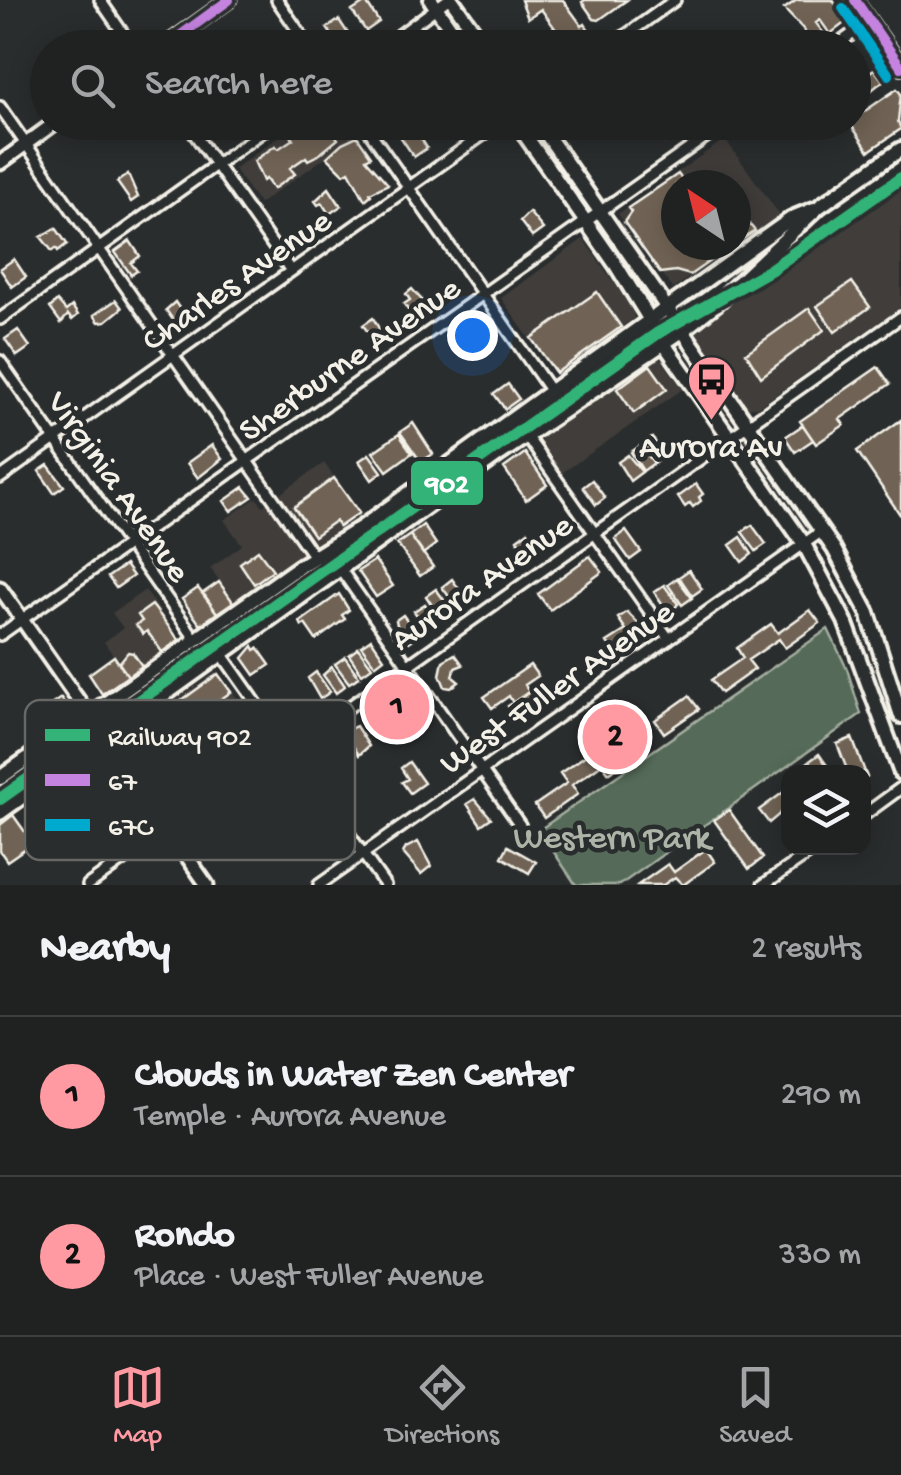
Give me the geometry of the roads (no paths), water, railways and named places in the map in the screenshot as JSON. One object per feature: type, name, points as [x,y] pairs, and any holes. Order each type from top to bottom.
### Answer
[{"type":"main road","points":[[442,2],[455,30]]},
{"type":"main road","points":[[442,2],[469,30]]},
{"type":"main road","points":[[859,2],[901,66]]},
{"type":"main road","points":[[529,140],[804,544],[870,661],[880,666],[886,664]]},
{"type":"main road","points":[[550,140],[822,531],[868,614],[901,716]]},
{"type":"main road","points":[[161,700],[378,540],[682,331],[820,206],[901,149]]},
{"type":"main road","points":[[112,700],[362,527],[792,218],[820,206]]},
{"type":"main road","points":[[848,626],[901,773]]},
{"type":"main road","points":[[0,778],[25,761]]},
{"type":"main road","points":[[0,814],[25,796]]},
{"type":"street","points":[[100,0],[121,30]]},
{"type":"street","points":[[187,30],[229,0]]},
{"type":"street","points":[[277,0],[298,30]]},
{"type":"street","points":[[633,30],[675,0]]},
{"type":"street","points":[[405,30],[442,2]]},
{"type":"street","points":[[859,30],[870,22]]},
{"type":"street","points":[[0,108],[314,557]]},
{"type":"street","points":[[0,163],[31,140]]},
{"type":"street","points":[[199,140],[291,272]]},
{"type":"street","points":[[0,319],[251,140]]},
{"type":"street","points":[[376,140],[552,392]]},
{"type":"street","name":"Charles Avenue","points":[[0,478],[476,140]]},
{"type":"street","name":"Sherburne Avenue","points":[[0,635],[702,140]]},
{"type":"street","name":"Aurora Avenue","points":[[355,702],[901,317]]},
{"type":"street","name":"Virginia Avenue","points":[[0,362],[196,640]]},
{"type":"street","points":[[527,437],[669,639]]},
{"type":"street","name":"West Fuller Avenue","points":[[355,860],[822,531]]},
{"type":"street","points":[[341,570],[520,825]]},
{"type":"street","points":[[0,588],[78,700]]},
{"type":"street","points":[[223,656],[254,700]]},
{"type":"street","points":[[871,810],[901,788]]},
{"type":"street","points":[[355,843],[384,885]]},
{"type":"street","points":[[763,885],[807,855]]},
{"type":"street","name":"Aurora Avenue","points":[[88,885],[124,860]]},
{"type":"street","points":[[189,860],[207,885]]},
{"type":"street","name":"West Fuller Avenue","points":[[319,885],[354,860]]},
{"type":"rail line","name":"902","points":[[140,700],[658,333],[770,270],[901,178]]},
{"type":"rail line","name":"902","points":[[0,799],[25,781]]},
{"type":"place","name":"Aurora Av","points":[[711,422]]},
{"type":"place","name":"Clouds in Water Zen Center","points":[[397,707]]},
{"type":"place","name":"Rondo","points":[[615,737]]},
{"type":"park label","name":"Western Park","points":[[612,835]]}]
